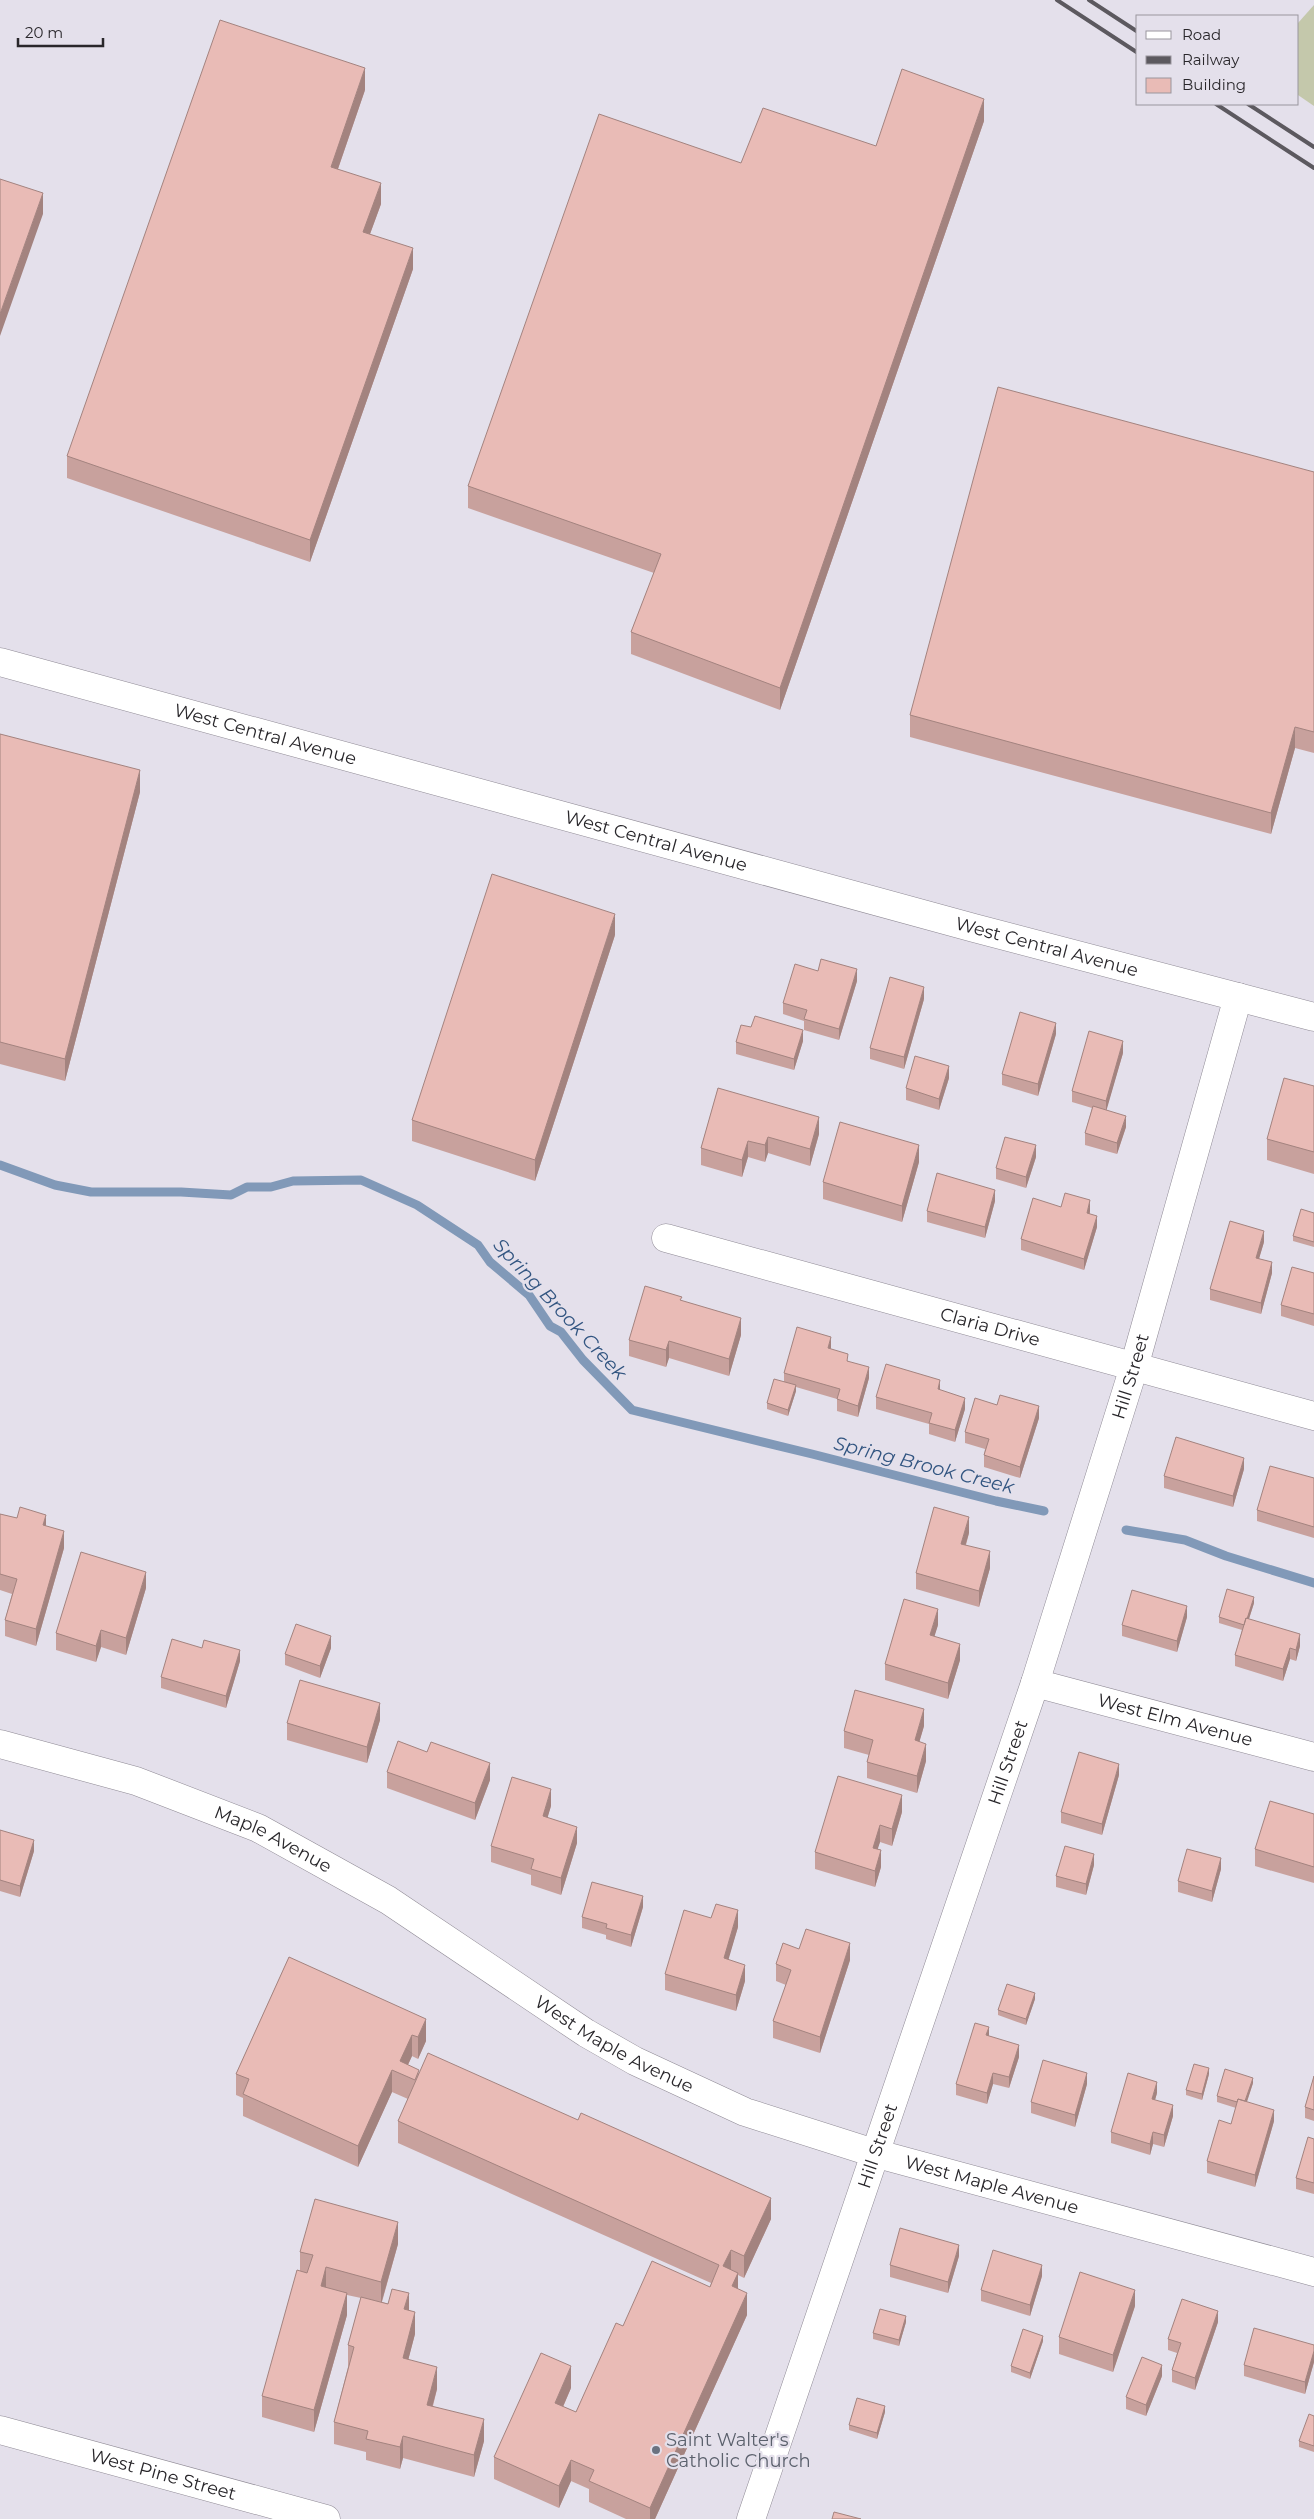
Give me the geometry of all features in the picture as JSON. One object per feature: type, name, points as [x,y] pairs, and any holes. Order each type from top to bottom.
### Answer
[{"type":"street","name":"West Central Avenue","points":[[0,662],[974,928],[1314,1017]]},
{"type":"street","name":"Hill Street","points":[[751,2519],[874,2153],[1036,1683],[1134,1367],[1238,997]]},
{"type":"street","name":"Claria Drive","points":[[666,1238],[1314,1416]]},
{"type":"street","name":"West Elm Avenue","points":[[1036,1683],[1314,1757]]},
{"type":"street","name":"Maple Avenue","points":[[0,1744],[136,1781],[258,1828],[388,1900],[522,1989]]},
{"type":"street","name":"West Maple Avenue","points":[[522,1989],[586,2033],[635,2060],[745,2112],[874,2153],[1314,2272]]},
{"type":"street","name":"West Pine Street","points":[[0,2430],[326,2519]]},
{"type":"green space","points":[[1314,5],[1314,106],[1299,96],[1299,22]]},
{"type":"building","points":[[220,20],[365,68],[331,167],[381,183],[363,232],[413,248],[310,540],[67,456]]},
{"type":"building","points":[[902,69],[984,99],[780,688],[631,632],[661,554],[468,486],[599,114],[741,163],[763,108],[876,146]]},
{"type":"building","points":[[0,179],[43,193],[0,314]]},
{"type":"building","points":[[998,387],[1314,472],[1314,732],[1295,727],[1271,813],[910,715]]},
{"type":"building","points":[[0,734],[140,770],[65,1059],[0,1042]]},
{"type":"building","points":[[492,874],[615,914],[535,1160],[412,1120]]},
{"type":"building","points":[[821,959],[857,969],[839,1029],[804,1019],[807,1010],[783,1003],[795,964],[818,971]]},
{"type":"building","points":[[890,977],[924,987],[904,1057],[870,1048]]},
{"type":"building","points":[[1020,1012],[1056,1023],[1038,1084],[1002,1074]]},
{"type":"building","points":[[755,1016],[803,1030],[794,1059],[736,1042],[741,1025],[751,1027]]},
{"type":"building","points":[[1089,1031],[1123,1041],[1106,1101],[1072,1091]]},
{"type":"building","points":[[915,1056],[949,1066],[939,1099],[906,1088]]},
{"type":"building","points":[[1284,1078],[1314,1086],[1314,1152],[1267,1139]]},
{"type":"building","points":[[718,1088],[819,1117],[810,1149],[768,1137],[765,1145],[748,1141],[742,1160],[701,1148]]},
{"type":"building","points":[[1093,1106],[1126,1116],[1117,1143],[1085,1133]]},
{"type":"building","points":[[840,1122],[919,1145],[902,1206],[823,1182]]},
{"type":"building","points":[[1005,1137],[1036,1145],[1026,1177],[996,1168]]},
{"type":"building","points":[[937,1173],[995,1190],[985,1227],[927,1211]]},
{"type":"building","points":[[1065,1193],[1090,1200],[1087,1213],[1097,1216],[1084,1259],[1021,1239],[1033,1198],[1061,1207]]},
{"type":"building","points":[[1301,1209],[1314,1213],[1314,1242],[1293,1236]]},
{"type":"building","points":[[1230,1221],[1264,1231],[1256,1258],[1272,1262],[1261,1303],[1210,1289]]},
{"type":"building","points":[[1292,1267],[1314,1273],[1314,1314],[1281,1305]]},
{"type":"building","points":[[645,1286],[682,1297],[680,1300],[741,1318],[729,1359],[669,1341],[666,1350],[629,1340]]},
{"type":"building","points":[[797,1327],[831,1337],[828,1348],[848,1354],[847,1361],[869,1367],[858,1406],[837,1399],[840,1389],[784,1373]]},
{"type":"building","points":[[886,1364],[940,1380],[938,1389],[965,1398],[955,1430],[929,1423],[932,1413],[876,1397]]},
{"type":"building","points":[[774,1379],[796,1385],[788,1410],[767,1403]]},
{"type":"building","points":[[1000,1395],[1039,1406],[1020,1467],[984,1455],[989,1439],[965,1432],[975,1398],[997,1405]]},
{"type":"building","points":[[1176,1437],[1244,1458],[1233,1496],[1164,1476]]},
{"type":"building","points":[[1270,1466],[1314,1478],[1314,1527],[1257,1510]]},
{"type":"building","points":[[20,1507],[46,1515],[43,1525],[64,1531],[36,1629],[5,1620],[17,1579],[0,1574],[0,1514],[17,1518]]},
{"type":"building","points":[[934,1507],[969,1517],[961,1544],[990,1551],[979,1591],[916,1573]]},
{"type":"building","points":[[81,1552],[146,1572],[126,1638],[101,1630],[96,1646],[56,1633]]},
{"type":"building","points":[[1227,1589],[1254,1597],[1244,1625],[1219,1617]]},
{"type":"building","points":[[1132,1590],[1187,1606],[1177,1641],[1122,1625]]},
{"type":"building","points":[[904,1599],[938,1609],[930,1635],[960,1644],[948,1683],[885,1664]]},
{"type":"building","points":[[1246,1618],[1300,1634],[1296,1650],[1290,1648],[1283,1669],[1235,1655]]},
{"type":"building","points":[[296,1624],[331,1636],[320,1666],[285,1654]]},
{"type":"building","points":[[172,1639],[202,1648],[204,1640],[240,1650],[226,1696],[161,1677]]},
{"type":"building","points":[[300,1680],[380,1703],[367,1747],[287,1723]]},
{"type":"building","points":[[855,1690],[924,1709],[915,1740],[926,1744],[917,1776],[867,1762],[873,1740],[844,1731]]},
{"type":"building","points":[[398,1741],[427,1752],[431,1742],[490,1763],[475,1803],[387,1772]]},
{"type":"building","points":[[1079,1752],[1119,1764],[1102,1824],[1061,1812]]},
{"type":"building","points":[[838,1776],[902,1795],[892,1829],[880,1825],[873,1848],[881,1850],[875,1871],[815,1852]]},
{"type":"building","points":[[512,1777],[551,1789],[543,1816],[577,1827],[561,1878],[531,1869],[534,1859],[491,1846]]},
{"type":"building","points":[[1270,1801],[1314,1814],[1314,1867],[1255,1849]]},
{"type":"building","points":[[0,1830],[34,1840],[20,1886],[0,1880]]},
{"type":"building","points":[[1065,1846],[1094,1854],[1086,1884],[1056,1876]]},
{"type":"building","points":[[1187,1849],[1221,1858],[1212,1891],[1178,1881]]},
{"type":"building","points":[[592,1882],[643,1896],[631,1935],[606,1928],[607,1924],[582,1917]]},
{"type":"building","points":[[716,1904],[738,1910],[724,1958],[745,1965],[736,1995],[665,1974],[684,1910],[711,1918]]},
{"type":"building","points":[[806,1929],[850,1943],[820,2037],[773,2021],[791,1970],[776,1964],[783,1943],[799,1949]]},
{"type":"building","points":[[289,1957],[426,2019],[418,2037],[412,2035],[400,2061],[419,2070],[415,2080],[392,2070],[358,2146],[243,2094],[249,2079],[236,2074]]},
{"type":"building","points":[[1007,1984],[1035,1993],[1026,2019],[998,2010]]},
{"type":"building","points":[[975,2023],[989,2027],[986,2035],[1019,2045],[1009,2077],[993,2073],[987,2093],[956,2084]]},
{"type":"building","points":[[428,2053],[578,2120],[581,2113],[771,2198],[744,2256],[731,2250],[723,2266],[738,2273],[732,2286],[747,2293],[650,2508],[589,2481],[594,2470],[571,2460],[559,2486],[494,2457],[541,2353],[571,2366],[555,2403],[576,2412],[616,2323],[623,2326],[652,2261],[710,2287],[719,2265],[398,2121]]},
{"type":"building","points":[[1043,2060],[1087,2073],[1075,2115],[1031,2102]]},
{"type":"building","points":[[1194,2064],[1209,2068],[1202,2094],[1186,2090]]},
{"type":"building","points":[[1225,2069],[1253,2078],[1245,2101],[1238,2099],[1237,2102],[1217,2096]]},
{"type":"building","points":[[1128,2073],[1157,2082],[1152,2099],[1173,2105],[1164,2135],[1153,2132],[1150,2144],[1111,2132]]},
{"type":"building","points":[[1314,2076],[1314,2110],[1305,2107]]},
{"type":"building","points":[[1238,2099],[1274,2110],[1255,2175],[1207,2161],[1219,2120],[1231,2124]]},
{"type":"building","points":[[1308,2137],[1314,2139],[1314,2183],[1296,2178]]},
{"type":"building","points":[[315,2199],[398,2222],[381,2282],[326,2267],[321,2286],[347,2293],[314,2410],[262,2396],[297,2270],[307,2273],[313,2255],[300,2252]]},
{"type":"building","points":[[900,2228],[959,2245],[948,2282],[890,2265]]},
{"type":"building","points":[[993,2250],[1042,2265],[1030,2305],[981,2290]]},
{"type":"building","points":[[1080,2272],[1135,2290],[1113,2355],[1059,2337]]},
{"type":"building","points":[[392,2289],[409,2293],[404,2309],[415,2312],[403,2358],[437,2367],[427,2405],[484,2419],[474,2455],[403,2436],[400,2447],[366,2439],[368,2431],[334,2422],[354,2347],[348,2345],[361,2297],[388,2304]]},
{"type":"building","points":[[1182,2299],[1218,2311],[1195,2378],[1172,2370],[1181,2343],[1168,2339]]},
{"type":"building","points":[[880,2309],[906,2316],[899,2340],[873,2333]]},
{"type":"building","points":[[1254,2328],[1314,2345],[1305,2382],[1244,2365]]},
{"type":"building","points":[[1023,2329],[1043,2336],[1030,2373],[1011,2366]]},
{"type":"building","points":[[1142,2357],[1162,2365],[1146,2405],[1126,2397]]},
{"type":"building","points":[[857,2398],[885,2406],[877,2433],[849,2425]]},
{"type":"building","points":[[1309,2414],[1314,2416],[1314,2446],[1299,2441]]},
{"type":"building","points":[[834,2512],[861,2519],[832,2519]]},
{"type":"waterway","name":"Spring Brook Creek","points":[[0,1165],[55,1185],[91,1192],[181,1192],[231,1195],[247,1187],[271,1187],[293,1181],[361,1180],[417,1205],[478,1245],[490,1262],[529,1295],[550,1326],[561,1332],[583,1360],[632,1410],[996,1501],[1044,1511]]},
{"type":"waterway","name":"Spring Brook Creek","points":[[1126,1530],[1185,1540],[1226,1556],[1314,1583]]},
{"type":"railway","points":[[1057,0],[1136,52]]},
{"type":"railway","points":[[1089,0],[1136,31]]},
{"type":"railway","points":[[1218,105],[1314,168]]},
{"type":"railway","points":[[1250,105],[1314,147]]},
{"type":"place","name":"Saint Walter's Catholic Church","points":[[656,2450]]}]
